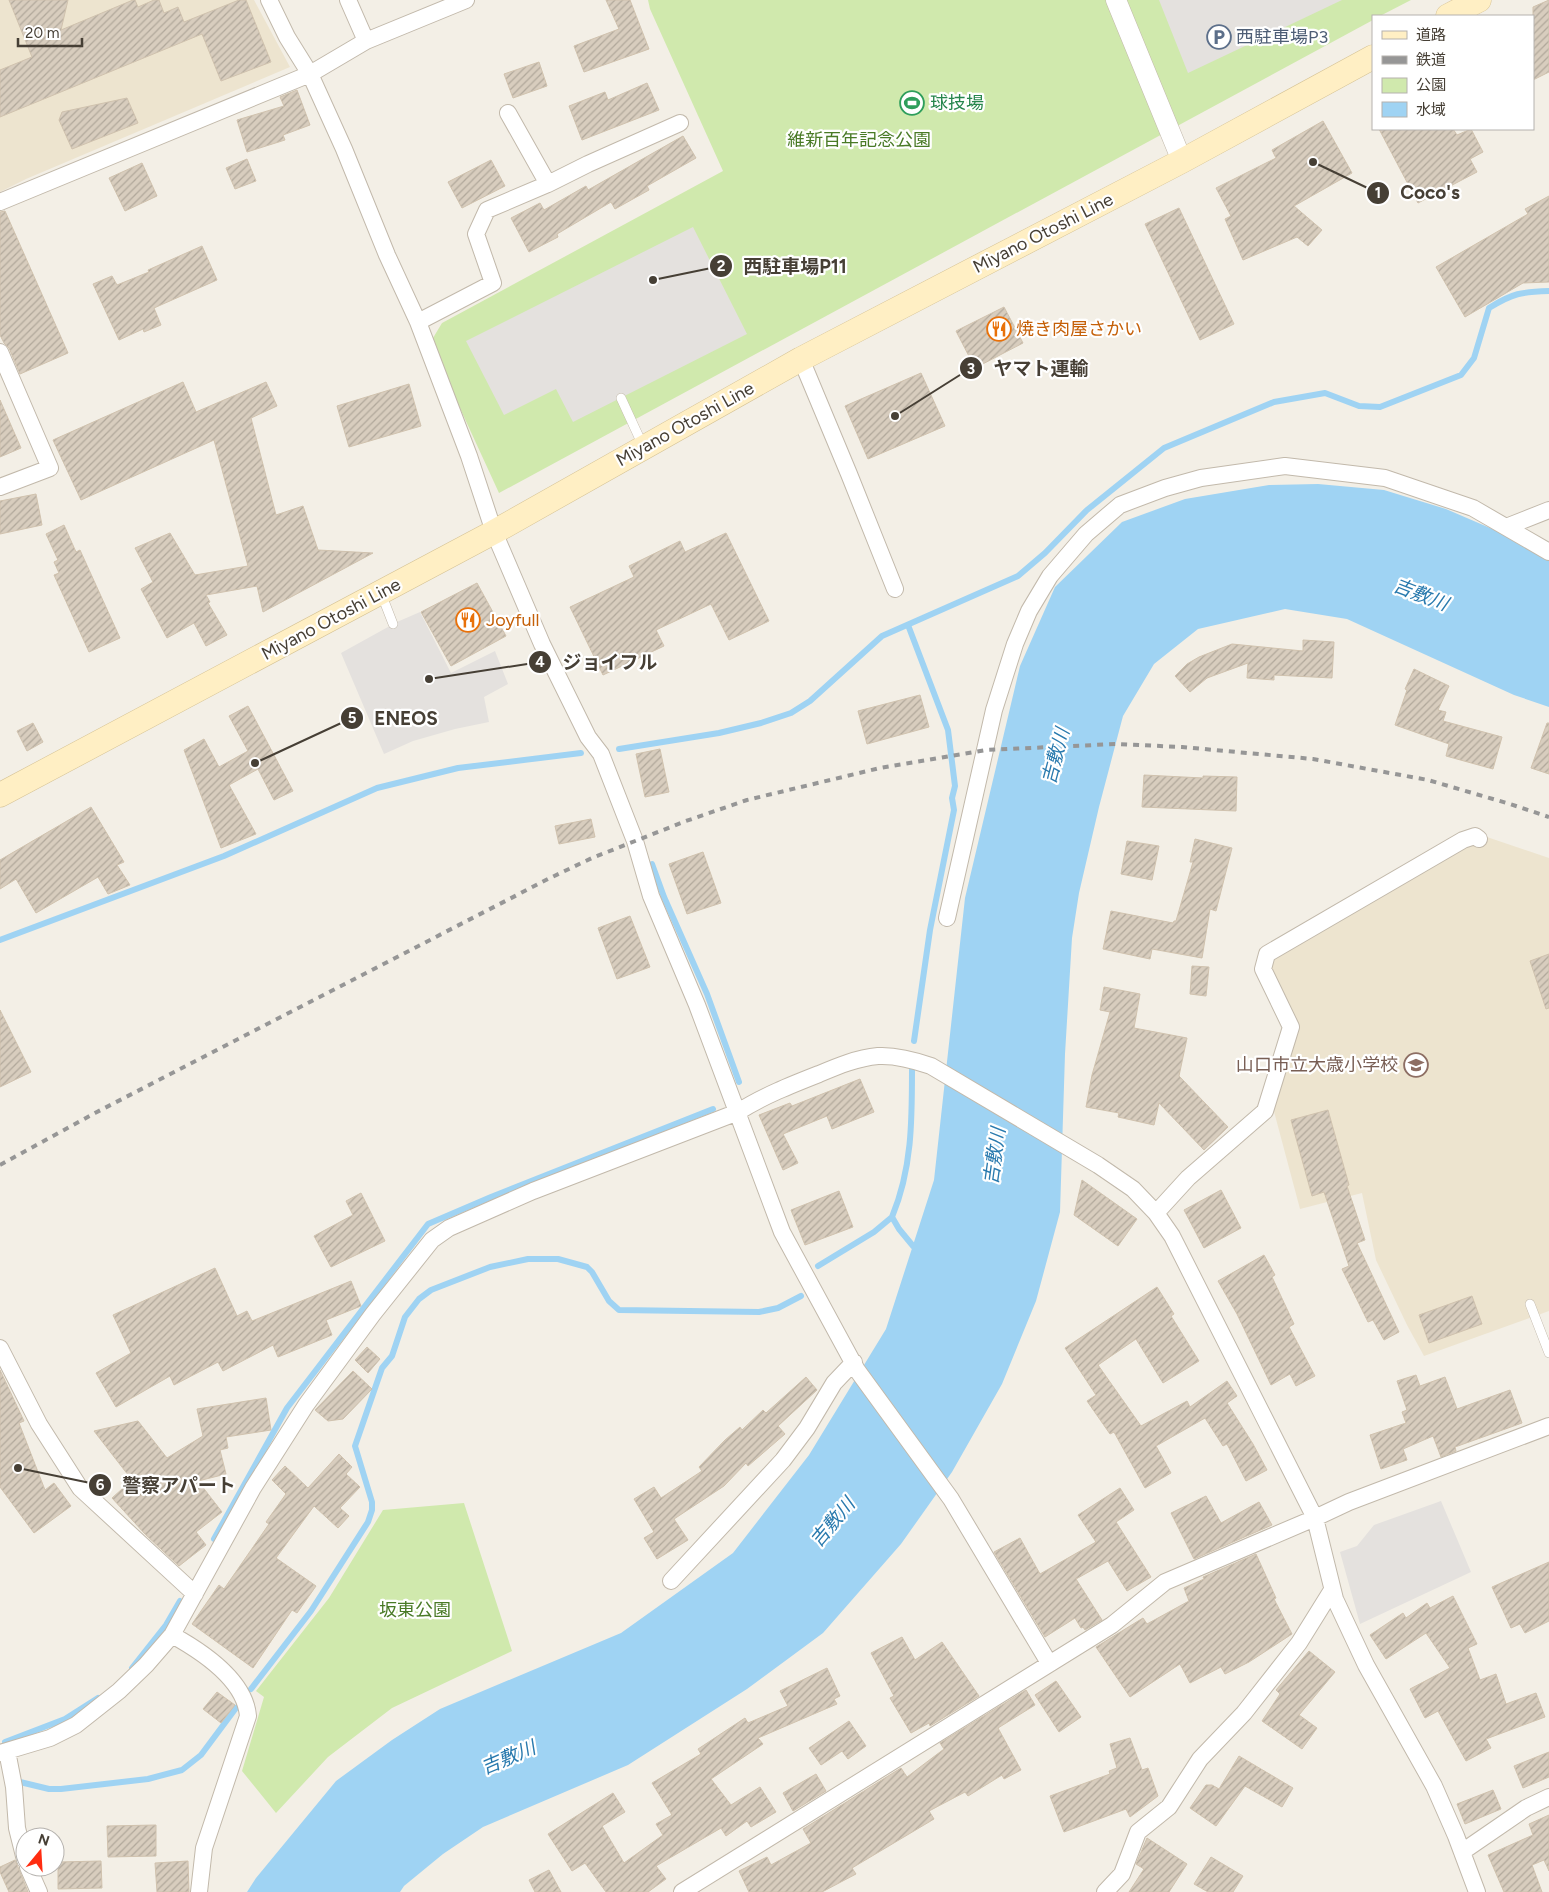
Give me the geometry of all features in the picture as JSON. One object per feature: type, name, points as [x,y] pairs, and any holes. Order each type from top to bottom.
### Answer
[{"type":"main road","points":[[1450,15],[1479,0]]},
{"type":"main road","name":"Miyano Otoshi Line","points":[[0,795],[494,532],[801,359],[1182,161],[1372,58]]},
{"type":"street","points":[[269,0],[286,37],[310,74],[418,322],[469,456],[494,532],[542,644],[588,737],[601,754],[635,841],[651,896],[697,1005],[782,1232],[856,1366],[951,1499],[1049,1663]]},
{"type":"street","points":[[348,0],[366,41]]},
{"type":"street","points":[[0,202],[310,74],[366,41],[466,0]]},
{"type":"street","points":[[1116,0],[1182,161]]},
{"type":"street","points":[[508,113],[548,184]]},
{"type":"street","points":[[418,322],[494,283],[476,234],[487,210],[680,123]]},
{"type":"street","points":[[0,352],[50,468],[0,486]]},
{"type":"street","points":[[801,359],[894,589]]},
{"type":"street","points":[[947,918],[994,710],[1015,644],[1029,611],[1050,576],[1086,534],[1120,505],[1164,488],[1201,478],[1285,466],[1385,478],[1473,508],[1549,552]]},
{"type":"street","points":[[1506,527],[1549,510]]},
{"type":"street","points":[[1156,1213],[1188,1178],[1265,1111],[1291,1027],[1262,969],[1267,954],[1463,840],[1475,836],[1479,839]]},
{"type":"street","points":[[17,1827],[14,1787],[4,1752],[50,1738],[76,1725],[119,1691],[146,1665],[172,1635],[253,1488],[306,1405],[373,1314],[432,1240],[470,1218],[533,1191],[738,1112],[757,1100],[855,1059],[879,1056],[914,1060],[931,1066],[1133,1189],[1156,1213],[1172,1236],[1315,1518],[1335,1600],[1366,1665],[1434,1786],[1477,1892]]},
{"type":"street","points":[[0,1348],[39,1424],[80,1488],[194,1594]]},
{"type":"street","points":[[670,1582],[783,1460],[807,1428],[834,1383],[856,1366]]},
{"type":"street","points":[[682,1892],[1112,1625],[1165,1582],[1349,1502],[1549,1426]]},
{"type":"street","points":[[1105,1892],[1122,1874],[1138,1832],[1169,1807],[1200,1759],[1244,1713],[1299,1643],[1332,1590]]},
{"type":"street","points":[[172,1635],[190,1645],[222,1671],[239,1689],[248,1709],[248,1716],[204,1848],[199,1892]]},
{"type":"street","points":[[1462,1852],[1526,1808],[1549,1797]]},
{"type":"street","points":[[32,1877],[39,1892]]},
{"type":"lane","points":[[621,398],[644,448]]},
{"type":"lane","points":[[381,593],[393,624]]},
{"type":"lane","points":[[1530,1304],[1549,1352]]},
{"type":"shaded area","points":[[0,0],[254,0],[290,67],[26,179],[0,192]]},
{"type":"shaded area","name":"西駐車場P3","points":[[1159,0],[1342,0],[1188,73]]},
{"type":"shaded area","points":[[693,227],[747,334],[573,422],[556,389],[504,415],[466,341]]},
{"type":"shaded area","points":[[420,612],[451,673],[495,651],[508,684],[484,697],[489,722],[413,741],[384,754],[341,653],[397,622]]},
{"type":"shaded area","name":"山口市立大歳小学校","points":[[1484,836],[1549,858],[1549,1311],[1424,1356],[1376,1260],[1362,1193],[1300,1209],[1272,1104],[1296,1025],[1268,960]]},
{"type":"shaded area","points":[[1441,1501],[1471,1572],[1360,1624],[1340,1552],[1357,1546],[1374,1525]]},
{"type":"green space","name":"維新百年記念公園","points":[[648,0],[1411,0],[1382,15],[1372,15],[1372,21],[499,493],[430,343],[442,323],[723,171],[650,9]]},
{"type":"green space","name":"坂東公園","points":[[464,1503],[512,1651],[392,1708],[328,1757],[276,1813],[242,1771],[264,1697],[256,1691],[329,1598],[383,1510]]},
{"type":"water","name":"吉敷川","points":[[1318,484],[1384,490],[1446,509],[1504,534],[1549,557],[1549,707],[1514,695],[1347,619],[1285,609],[1198,629],[1154,664],[1123,716],[1079,893],[1072,938],[1065,1054],[1060,1212],[1036,1301],[1002,1384],[952,1472],[901,1544],[823,1633],[747,1689],[628,1765],[483,1827],[443,1854],[404,1886],[400,1892],[247,1892],[256,1878],[336,1781],[392,1740],[440,1709],[621,1633],[733,1553],[809,1455],[886,1329],[934,1180],[965,898],[1020,666],[1055,587],[1122,522],[1185,499],[1269,485]]},
{"type":"building","points":[[9,0],[68,0],[61,30],[133,0],[135,0],[138,7],[154,0],[159,0],[164,13],[178,7],[184,22],[239,0],[246,0],[271,62],[221,81],[202,34],[0,117],[0,70],[32,57]]},
{"type":"building","points":[[606,0],[630,0],[649,49],[584,72],[574,46],[619,29]]},
{"type":"building","points":[[1549,0],[1549,72],[1534,80],[1534,15],[1533,7]]},
{"type":"building","points":[[539,62],[547,86],[513,98],[504,74]]},
{"type":"building","points":[[647,83],[659,110],[582,140],[569,106],[605,92],[608,100]]},
{"type":"building","points":[[297,90],[310,125],[283,135],[285,140],[247,152],[237,120],[284,106],[280,97]]},
{"type":"building","points":[[127,98],[138,123],[72,149],[59,120],[62,112]]},
{"type":"building","points":[[1323,121],[1352,173],[1294,206],[1322,230],[1308,246],[1297,237],[1243,260],[1225,219],[1231,216],[1216,188],[1276,158],[1272,150]]},
{"type":"building","points":[[1380,130],[1454,130],[1457,135],[1472,130],[1483,152],[1470,159],[1477,172],[1418,203]]},
{"type":"building","points":[[683,136],[696,158],[647,186],[649,190],[615,209],[611,202],[557,234],[558,237],[529,252],[511,218],[540,203],[544,210],[586,186],[588,190]]},
{"type":"building","points":[[247,159],[256,181],[235,189],[226,168]]},
{"type":"building","points":[[491,160],[505,186],[462,208],[448,182]]},
{"type":"building","points":[[142,163],[157,196],[125,211],[109,178]]},
{"type":"building","points":[[1549,196],[1549,282],[1523,283],[1465,317],[1436,267],[1528,214],[1525,209]]},
{"type":"building","points":[[1179,208],[1234,324],[1200,340],[1145,224]]},
{"type":"building","points":[[5,211],[68,353],[20,374],[9,348],[0,335],[0,212]]},
{"type":"building","points":[[202,246],[217,280],[154,308],[161,325],[144,332],[143,329],[119,340],[93,284],[112,276],[117,285],[149,272],[148,270]]},
{"type":"building","points":[[1004,307],[1023,343],[975,368],[956,331]]},
{"type":"building","points":[[921,373],[945,426],[868,459],[845,406]]},
{"type":"building","points":[[183,382],[196,412],[266,382],[277,406],[251,418],[276,515],[303,506],[318,550],[373,553],[263,612],[257,586],[206,595],[210,602],[208,603],[227,635],[206,646],[194,623],[167,638],[141,589],[153,582],[135,548],[170,533],[195,575],[248,566],[214,440],[81,500],[53,440]]},
{"type":"building","points":[[409,384],[421,426],[349,447],[337,406]]},
{"type":"building","points":[[0,400],[21,448],[0,457]]},
{"type":"building","points":[[36,494],[42,525],[0,534],[0,501]]},
{"type":"building","points":[[64,525],[76,552],[80,550],[120,638],[89,652],[54,575],[59,573],[54,562],[58,560],[46,534]]},
{"type":"building","points":[[726,533],[769,621],[729,640],[711,604],[656,630],[664,646],[603,675],[570,607],[634,577],[629,566],[680,541],[685,552]]},
{"type":"building","points":[[477,583],[506,636],[451,666],[421,612]]},
{"type":"building","points":[[1303,640],[1334,642],[1332,678],[1274,675],[1274,680],[1247,678],[1248,663],[1207,678],[1190,692],[1175,676],[1187,664],[1199,657],[1232,644],[1303,651]]},
{"type":"building","points":[[1414,669],[1449,686],[1438,710],[1446,712],[1443,721],[1502,737],[1493,769],[1446,756],[1449,744],[1395,725],[1407,690],[1405,689]]},
{"type":"building","points":[[920,695],[929,727],[867,744],[858,711]]},
{"type":"building","points":[[248,706],[293,791],[274,800],[258,769],[229,785],[256,834],[221,848],[184,750],[204,739],[219,767],[248,751],[229,716]]},
{"type":"building","points":[[33,723],[43,742],[27,751],[17,731]]},
{"type":"building","points":[[1547,723],[1549,723],[1549,774],[1531,768]]},
{"type":"building","points":[[660,749],[669,792],[645,797],[636,754]]},
{"type":"building","points":[[1144,775],[1203,778],[1203,776],[1237,777],[1236,811],[1142,807]]},
{"type":"building","points":[[91,807],[124,862],[117,865],[130,885],[108,894],[98,877],[36,913],[16,879],[0,889],[0,860]]},
{"type":"building","points":[[591,819],[595,837],[559,844],[555,826]]},
{"type":"building","points":[[1195,839],[1232,848],[1216,911],[1210,909],[1202,958],[1152,949],[1150,959],[1103,949],[1111,911],[1173,923],[1176,921],[1193,862],[1190,862]]},
{"type":"building","points":[[1127,841],[1159,846],[1152,880],[1121,874]]},
{"type":"building","points":[[703,852],[721,903],[687,914],[669,864]]},
{"type":"building","points":[[630,916],[650,967],[617,979],[598,928]]},
{"type":"building","points":[[1549,954],[1549,1008],[1546,1009],[1530,961]]},
{"type":"building","points":[[1192,966],[1209,967],[1206,996],[1190,994]]},
{"type":"building","points":[[1104,987],[1140,994],[1134,1028],[1187,1038],[1179,1076],[1228,1127],[1204,1150],[1159,1103],[1154,1125],[1118,1117],[1119,1113],[1086,1107],[1092,1075],[1110,1012],[1100,1010]]},
{"type":"building","points":[[0,1010],[31,1072],[0,1087]]},
{"type":"building","points":[[860,1079],[874,1112],[832,1129],[827,1116],[783,1134],[798,1163],[783,1170],[759,1115],[790,1103],[792,1106]]},
{"type":"building","points":[[1328,1110],[1349,1185],[1347,1186],[1365,1240],[1357,1243],[1399,1332],[1384,1340],[1373,1320],[1368,1322],[1342,1269],[1349,1266],[1324,1192],[1312,1196],[1291,1120]]},
{"type":"building","points":[[1082,1180],[1137,1219],[1118,1246],[1074,1215]]},
{"type":"building","points":[[1221,1190],[1241,1228],[1204,1248],[1184,1210]]},
{"type":"building","points":[[839,1191],[853,1227],[805,1245],[791,1210]]},
{"type":"building","points":[[361,1193],[385,1241],[331,1267],[314,1236],[353,1215],[346,1201]]},
{"type":"building","points":[[1264,1255],[1275,1275],[1272,1277],[1294,1324],[1289,1327],[1315,1376],[1296,1386],[1290,1374],[1271,1385],[1237,1314],[1218,1281]]},
{"type":"building","points":[[215,1268],[237,1316],[247,1311],[252,1321],[351,1281],[361,1306],[326,1320],[332,1335],[278,1357],[273,1345],[223,1371],[218,1362],[174,1385],[170,1376],[116,1407],[96,1373],[131,1353],[113,1315]]},
{"type":"building","points":[[1157,1287],[1174,1314],[1171,1316],[1199,1361],[1163,1383],[1136,1339],[1098,1365],[1141,1426],[1187,1401],[1190,1407],[1227,1381],[1237,1396],[1227,1403],[1267,1470],[1246,1481],[1227,1444],[1223,1446],[1205,1418],[1156,1446],[1171,1473],[1145,1488],[1114,1432],[1110,1434],[1087,1401],[1096,1395],[1065,1348]]},
{"type":"building","points":[[1472,1296],[1482,1324],[1429,1343],[1419,1315]]},
{"type":"building","points":[[367,1347],[380,1359],[368,1373],[355,1360]]},
{"type":"building","points":[[0,1370],[24,1421],[19,1423],[45,1490],[54,1483],[71,1506],[34,1533],[0,1487]]},
{"type":"building","points":[[353,1371],[372,1389],[343,1419],[328,1421],[315,1410]]},
{"type":"building","points":[[1416,1375],[1420,1386],[1445,1377],[1457,1409],[1510,1390],[1522,1423],[1455,1447],[1456,1451],[1441,1457],[1433,1436],[1403,1449],[1407,1460],[1381,1469],[1370,1435],[1406,1423],[1402,1412],[1407,1410],[1397,1381]]},
{"type":"building","points":[[806,1377],[817,1390],[778,1426],[785,1434],[748,1466],[746,1463],[724,1486],[674,1519],[688,1540],[657,1559],[644,1538],[654,1532],[634,1499],[654,1487],[661,1498],[702,1471],[699,1467],[725,1440],[740,1427],[742,1430],[763,1410],[766,1413]]},
{"type":"building","points":[[266,1398],[271,1430],[226,1437],[228,1448],[220,1450],[226,1474],[198,1481],[222,1512],[196,1532],[206,1545],[179,1566],[145,1534],[112,1498],[132,1480],[94,1431],[138,1421],[167,1458],[203,1436],[197,1409]]},
{"type":"building","points":[[339,1454],[352,1467],[346,1474],[360,1487],[340,1508],[349,1516],[338,1528],[314,1506],[276,1558],[316,1586],[297,1613],[292,1610],[253,1668],[192,1624],[219,1585],[224,1589],[269,1524],[266,1522],[286,1494],[272,1480],[285,1466],[308,1488]]},
{"type":"building","points":[[1120,1488],[1134,1510],[1116,1522],[1151,1577],[1127,1591],[1108,1561],[1076,1579],[1102,1620],[1085,1630],[1083,1627],[1081,1628],[1075,1618],[1045,1637],[994,1552],[1020,1538],[1040,1574],[1096,1542],[1078,1515]]},
{"type":"building","points":[[1206,1496],[1221,1523],[1259,1502],[1272,1525],[1194,1559],[1171,1513]]},
{"type":"building","points":[[1256,1554],[1276,1598],[1274,1599],[1292,1634],[1249,1662],[1225,1674],[1221,1667],[1190,1683],[1180,1664],[1130,1697],[1096,1647],[1143,1618],[1147,1624],[1189,1601],[1184,1588],[1204,1579],[1203,1577]]},
{"type":"building","points":[[1549,1562],[1549,1621],[1525,1633],[1520,1624],[1511,1628],[1492,1587]]},
{"type":"building","points":[[1453,1596],[1477,1644],[1468,1648],[1480,1680],[1496,1674],[1506,1704],[1536,1693],[1545,1717],[1486,1739],[1491,1748],[1466,1761],[1438,1711],[1425,1718],[1410,1689],[1450,1668],[1426,1633],[1386,1659],[1370,1635],[1403,1613],[1406,1618],[1427,1603],[1430,1608]]},
{"type":"building","points":[[902,1637],[915,1660],[942,1642],[979,1696],[930,1726],[929,1723],[911,1733],[890,1698],[894,1696],[871,1653]]},
{"type":"building","points":[[1309,1651],[1335,1672],[1299,1715],[1317,1728],[1302,1749],[1262,1721],[1280,1694],[1276,1690]]},
{"type":"building","points":[[827,1668],[840,1696],[834,1699],[837,1704],[758,1738],[763,1744],[711,1779],[731,1805],[760,1787],[776,1812],[751,1827],[747,1821],[726,1836],[721,1828],[656,1866],[666,1879],[648,1892],[606,1892],[585,1863],[572,1871],[548,1834],[613,1793],[625,1812],[602,1826],[624,1863],[663,1835],[656,1824],[672,1815],[652,1783],[701,1754],[698,1749],[745,1718],[748,1723],[788,1706],[780,1691]]},
{"type":"building","points":[[1056,1681],[1081,1717],[1059,1732],[1035,1695]]},
{"type":"building","points":[[1026,1690],[1035,1705],[998,1728],[1021,1770],[1004,1779],[1002,1775],[968,1796],[965,1792],[929,1811],[934,1819],[852,1868],[856,1874],[822,1892],[749,1892],[739,1871],[767,1857],[771,1865],[811,1843],[803,1829],[901,1768],[907,1777],[944,1749],[940,1743]]},
{"type":"building","points":[[217,1692],[235,1705],[221,1723],[203,1709]]},
{"type":"building","points":[[849,1721],[866,1746],[848,1759],[842,1751],[821,1765],[809,1748]]},
{"type":"building","points":[[1130,1738],[1142,1770],[1148,1768],[1158,1796],[1130,1817],[1126,1809],[1064,1832],[1050,1796],[1110,1774],[1109,1771],[1117,1768],[1110,1744]]},
{"type":"building","points":[[1549,1752],[1549,1777],[1523,1788],[1514,1766]]},
{"type":"building","points":[[1239,1756],[1293,1788],[1282,1807],[1245,1786],[1216,1826],[1190,1808],[1206,1785],[1212,1785],[1219,1789]]},
{"type":"building","points":[[816,1774],[826,1791],[793,1811],[783,1793]]},
{"type":"building","points":[[1493,1790],[1501,1809],[1465,1824],[1457,1804]]},
{"type":"building","points":[[1549,1815],[1549,1871],[1544,1860],[1532,1865],[1542,1892],[1504,1892],[1488,1855],[1533,1835],[1529,1824]]},
{"type":"building","points":[[156,1825],[156,1856],[108,1857],[107,1826]]},
{"type":"building","points":[[1147,1838],[1187,1864],[1169,1892],[1129,1892],[1144,1869],[1136,1864]]},
{"type":"building","points":[[1211,1857],[1243,1876],[1233,1892],[1208,1892],[1194,1884]]},
{"type":"building","points":[[15,1860],[15,1877],[22,1877],[28,1892],[9,1892],[0,1872],[0,1867]]},
{"type":"building","points":[[101,1861],[102,1888],[58,1889],[58,1877],[65,1877],[65,1862]]},
{"type":"building","points":[[188,1861],[189,1892],[157,1892],[155,1863]]},
{"type":"building","points":[[549,1870],[561,1892],[535,1892],[529,1880]]},
{"type":"waterway","points":[[619,749],[719,733],[761,723],[791,713],[810,701],[882,636],[1018,576],[1045,553],[1087,510],[1164,448],[1274,402],[1325,393],[1359,406],[1380,407],[1461,375],[1474,358],[1489,308],[1518,294],[1549,291]]},
{"type":"waterway","points":[[908,625],[948,730],[955,786],[952,798],[954,810],[930,930],[914,1041]]},
{"type":"waterway","points":[[0,940],[224,856],[377,788],[458,768],[581,753]]},
{"type":"waterway","points":[[652,864],[664,897],[707,994],[739,1082]]},
{"type":"waterway","points":[[912,1070],[910,1145],[904,1181],[892,1217],[913,1246]]},
{"type":"waterway","points":[[214,1539],[287,1408],[428,1224],[713,1109]]},
{"type":"waterway","points":[[818,1266],[874,1232],[892,1217]]},
{"type":"waterway","points":[[251,1689],[311,1611],[368,1522],[372,1510],[372,1502],[355,1446],[382,1368],[392,1356],[405,1317],[419,1299],[431,1290],[490,1267],[528,1259],[558,1259],[587,1267],[609,1301],[619,1310],[759,1312],[778,1308],[801,1296]]},
{"type":"waterway","points":[[132,1668],[166,1625],[180,1601]]},
{"type":"waterway","points":[[5,1742],[65,1719],[98,1698]]},
{"type":"waterway","points":[[20,1782],[49,1789],[61,1789],[148,1779],[182,1770],[201,1755],[236,1708]]},
{"type":"railway","points":[[0,1165],[95,1113],[592,858],[686,821],[747,800],[880,768],[986,750],[1116,744],[1182,747],[1313,759],[1428,780],[1549,817]]},
{"type":"place","name":"西駐車場P3","points":[[1219,37]]},
{"type":"place","name":"球技場","points":[[912,103]]},
{"type":"place","name":"Coco's","points":[[1313,162]]},
{"type":"place","name":"西駐車場P11","points":[[653,280]]},
{"type":"place","name":"焼き肉屋さかい","points":[[999,329]]},
{"type":"place","name":"ヤマト運輸","points":[[895,416]]},
{"type":"place","name":"Joyfull","points":[[468,620]]},
{"type":"place","name":"ジョイフル","points":[[429,679]]},
{"type":"place","name":"ENEOS","points":[[255,763]]},
{"type":"place","name":"山口市立大歳小学校","points":[[1416,1065]]},
{"type":"place","name":"警察アパート","points":[[18,1468]]}]
